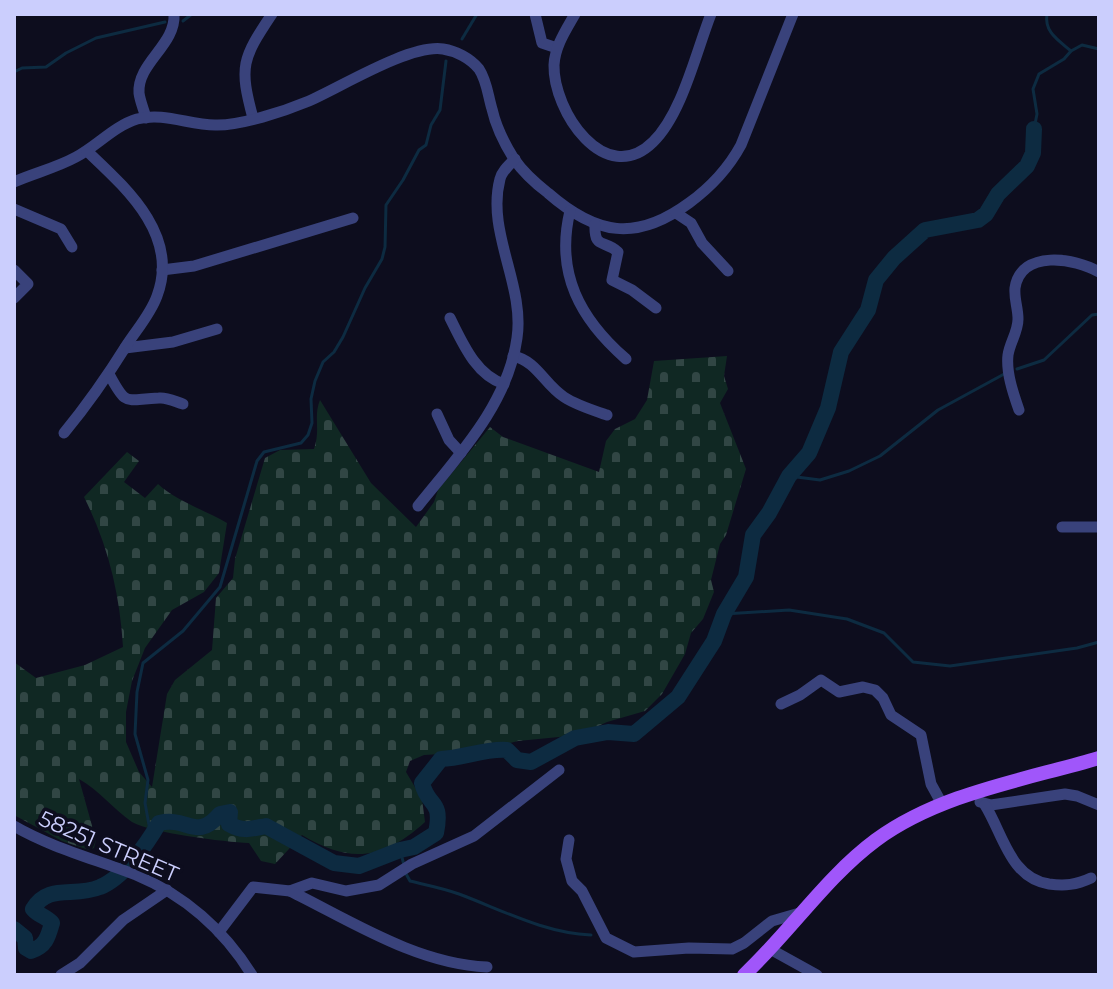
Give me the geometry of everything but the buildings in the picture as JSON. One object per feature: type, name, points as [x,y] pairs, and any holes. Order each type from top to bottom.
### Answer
[{"type":"main road","points":[[744,975],[842,869],[877,839],[942,804],[981,799],[1099,758]]},
{"type":"street","points":[[146,118],[140,87],[171,33],[174,14]]},
{"type":"street","points":[[253,118],[244,68],[250,48],[272,14]]},
{"type":"street","points":[[535,14],[542,43],[557,48]]},
{"type":"street","points":[[575,14],[557,48],[554,65],[558,93],[574,128],[598,149],[611,154],[633,155],[655,140],[669,123],[711,14]]},
{"type":"street","points":[[14,182],[87,151],[114,130],[136,119],[175,118],[226,125],[305,103],[408,54],[442,48],[458,52],[479,70],[499,130],[515,159],[534,182],[570,211],[595,224],[627,230],[640,228],[676,213],[714,182],[735,155],[793,14]]},
{"type":"street","points":[[64,433],[89,405],[157,296],[162,270],[158,242],[144,209],[87,151]]},
{"type":"street","points":[[418,506],[461,453],[491,409],[504,384],[513,356],[518,319],[498,206],[500,179],[515,159]]},
{"type":"street","points":[[14,209],[61,229],[72,247]]},
{"type":"street","points":[[570,211],[565,232],[566,269],[575,294],[588,320],[604,341],[626,359]]},
{"type":"street","points":[[676,213],[694,227],[702,243],[728,271]]},
{"type":"street","points":[[162,270],[194,266],[353,218]]},
{"type":"street","points":[[595,224],[594,234],[598,242],[618,252],[612,280],[656,308]]},
{"type":"street","points":[[1019,410],[1013,393],[1008,355],[1018,319],[1015,286],[1020,276],[1034,263],[1046,260],[1081,265],[1099,272]]},
{"type":"street","points":[[14,270],[28,284],[14,298]]},
{"type":"street","points":[[450,318],[485,376],[504,384]]},
{"type":"street","points":[[125,348],[173,342],[217,329]]},
{"type":"street","points":[[513,356],[534,365],[565,398],[607,415]]},
{"type":"street","points":[[109,374],[120,396],[128,400],[162,397],[183,404]]},
{"type":"street","points":[[437,414],[449,440],[461,453]]},
{"type":"street","points":[[1062,527],[1099,527]]},
{"type":"street","points":[[781,704],[800,695],[819,680],[839,692],[863,687],[875,690],[883,698],[891,715],[917,731],[924,741],[931,784],[942,804]]},
{"type":"street","points":[[290,891],[312,883],[346,891],[379,885],[412,864],[474,836],[559,770]]},
{"type":"street","points":[[1091,878],[1061,885],[1027,877],[1010,856],[981,799],[1065,794],[1099,805]]},
{"type":"street","name":"58251 STREET","points":[[14,826],[167,890],[219,932],[252,975]]},
{"type":"street","points":[[569,840],[566,859],[572,881],[582,891],[606,938],[634,952],[732,949],[772,921],[804,912]]},
{"type":"street","points":[[219,932],[253,887],[290,891],[413,950],[444,961],[487,967]]},
{"type":"street","points":[[61,975],[80,963],[123,920],[167,890]]},
{"type":"street","points":[[770,949],[817,975]]},
{"type":"green space","points":[[727,356],[724,376],[728,389],[720,403],[746,469],[726,535],[720,544],[711,580],[714,592],[703,619],[691,633],[685,654],[662,694],[645,711],[607,722],[579,735],[518,741],[473,752],[424,755],[410,761],[406,772],[422,799],[425,822],[395,844],[366,854],[336,851],[302,835],[275,864],[261,861],[249,843],[171,833],[132,822],[79,779],[96,840],[94,848],[89,850],[62,841],[14,815],[14,662],[36,678],[85,665],[123,647],[111,570],[100,533],[84,497],[127,452],[139,461],[124,482],[145,498],[158,484],[227,523],[219,573],[204,592],[172,610],[145,648],[132,681],[126,712],[126,742],[139,772],[152,787],[167,694],[175,680],[212,650],[216,598],[233,578],[235,559],[265,458],[280,450],[314,449],[320,400],[371,483],[416,527],[434,502],[438,490],[490,427],[503,437],[599,472],[606,441],[615,429],[635,419],[647,400],[654,361]]},
{"type":"waterway","points":[[183,21],[192,14]]},
{"type":"waterway","points":[[462,39],[477,14]]},
{"type":"waterway","points":[[1047,14],[1050,31],[1071,51]]},
{"type":"waterway","points":[[14,72],[22,68],[46,67],[96,38],[165,22]]},
{"type":"waterway","points":[[1034,129],[1037,114],[1033,89],[1039,74],[1082,45],[1099,49]]},
{"type":"waterway","points":[[151,836],[145,803],[148,780],[135,734],[137,692],[143,663],[183,631],[220,587],[257,461],[264,452],[301,443],[308,435],[312,423],[311,399],[315,381],[323,362],[343,337],[382,259],[386,205],[419,150],[426,145],[431,125],[440,110],[446,61]]},
{"type":"waterway","points":[[14,929],[25,938],[26,948],[31,951],[43,944],[52,923],[33,909],[39,901],[46,896],[90,890],[109,883],[134,860],[159,823],[198,827],[212,822],[220,814],[230,812],[229,824],[234,827],[247,829],[266,826],[334,863],[359,866],[414,847],[436,833],[438,814],[422,783],[441,759],[507,750],[517,760],[531,762],[575,738],[608,732],[634,734],[678,697],[714,641],[724,614],[746,577],[753,535],[789,476],[809,453],[828,408],[841,352],[868,310],[876,280],[894,258],[925,230],[978,220],[986,214],[998,194],[1027,166],[1033,153],[1034,129]]},
{"type":"waterway","points":[[1017,369],[1044,360],[1092,315],[1099,314]]},
{"type":"waterway","points":[[789,476],[820,480],[849,471],[880,456],[938,410],[1006,373]]},
{"type":"waterway","points":[[724,614],[789,610],[847,619],[884,633],[913,662],[950,666],[1077,648],[1099,642]]},
{"type":"waterway","points":[[400,850],[404,865]]},
{"type":"waterway","points":[[405,872],[410,881],[453,892],[524,920],[557,930],[591,935]]}]
